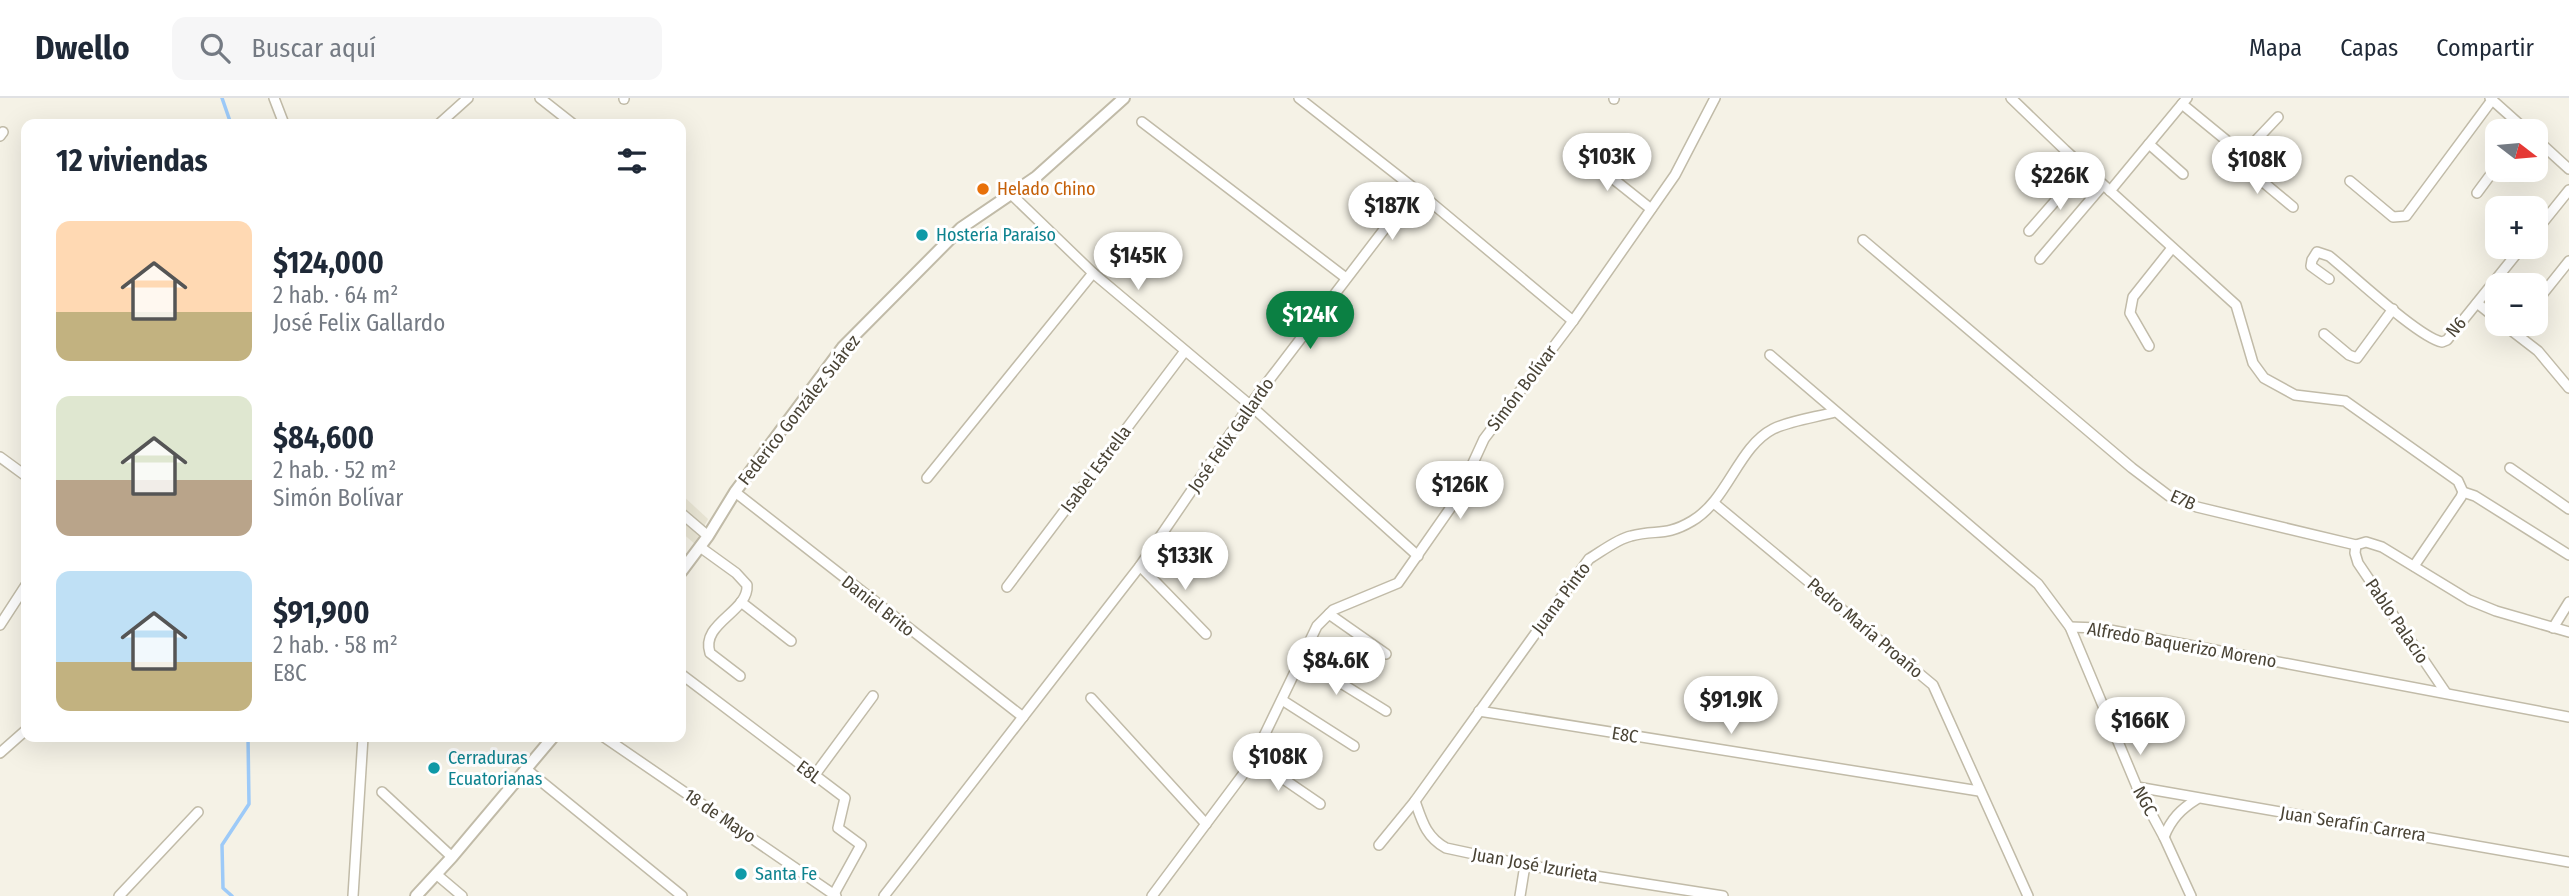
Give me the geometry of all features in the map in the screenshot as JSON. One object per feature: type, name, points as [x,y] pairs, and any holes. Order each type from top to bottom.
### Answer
[{"type":"street","points":[[274,98],[282,119]]},
{"type":"street","points":[[445,119],[468,98]]},
{"type":"street","points":[[540,98],[567,119]]},
{"type":"street","name":"Federico González Suárez","points":[[686,562],[700,547],[736,492],[843,347],[961,228],[1055,161],[1124,98]]},
{"type":"street","points":[[1299,98],[1415,189],[1573,321]]},
{"type":"street","name":"Simón Bolívar","points":[[1152,896],[1253,758],[1317,626],[1333,610],[1398,583],[1418,556],[1457,500],[1484,439],[1573,321],[1675,175],[1715,98]]},
{"type":"street","points":[[2011,98],[2236,305],[2253,363],[2264,378],[2295,395],[2345,401],[2453,477],[2463,492]]},
{"type":"street","points":[[2350,181],[2393,217],[2406,216],[2491,99],[2513,119]]},
{"type":"street","points":[[2040,258],[2149,144],[2184,101],[2243,154]]},
{"type":"street","points":[[2278,117],[2243,154],[2239,162],[2292,207]]},
{"type":"street","points":[[1142,122],[1346,278]]},
{"type":"street","points":[[2149,144],[2183,174]]},
{"type":"street","points":[[2548,150],[2569,169]]},
{"type":"street","points":[[1582,154],[1651,209]]},
{"type":"street","points":[[2029,231],[2084,168]]},
{"type":"street","points":[[2477,193],[2485,182]]},
{"type":"street","name":"José Felix Gallardo","points":[[884,896],[1140,566],[1250,405],[1415,189]]},
{"type":"street","points":[[2548,216],[2569,190]]},
{"type":"street","points":[[1011,194],[1093,273],[1250,405],[1418,556]]},
{"type":"street","name":"E7B","points":[[1863,240],[2132,468],[2169,495],[2217,513],[2356,545],[2366,542],[2382,547],[2469,600],[2569,632]]},
{"type":"street","points":[[2149,346],[2130,313],[2133,297],[2172,248]]},
{"type":"street","points":[[2324,334],[2349,355],[2357,358],[2393,309],[2329,256],[2317,253],[2311,266],[2329,279]]},
{"type":"street","name":"N6","points":[[2393,309],[2434,339],[2442,342],[2447,340],[2512,259]]},
{"type":"street","points":[[2548,287],[2569,261]]},
{"type":"street","points":[[928,478],[1093,273]]},
{"type":"street","points":[[2477,303],[2485,309]]},
{"type":"street","points":[[2519,336],[2538,351],[2569,388]]},
{"type":"street","name":"Isabel Estrella","points":[[1007,587],[1185,351]]},
{"type":"street","name":"Alfredo Baquerizo Moreno","points":[[1770,355],[2038,584],[2070,627],[2099,628],[2569,717]]},
{"type":"street","name":"Juana Pinto","points":[[1379,845],[1415,801],[1589,559],[1629,536],[1671,532],[1695,520],[1715,504],[1757,442],[1773,429],[1835,412]]},
{"type":"street","points":[[0,457],[21,473]]},
{"type":"street","points":[[2510,468],[2569,509]]},
{"type":"street","name":"Daniel Brito","points":[[736,492],[1023,717]]},
{"type":"street","points":[[2463,492],[2475,496],[2569,555]]},
{"type":"street","points":[[2414,566],[2463,492]]},
{"type":"street","name":"Pedro María Proaño","points":[[1715,504],[1933,685],[2028,896]]},
{"type":"street","points":[[686,517],[708,536]]},
{"type":"street","name":"Pablo Palacio","points":[[2356,545],[2354,553],[2358,563],[2446,693]]},
{"type":"street","points":[[700,547],[744,580],[747,593],[715,629],[708,641],[710,653],[740,676]]},
{"type":"street","points":[[1140,566],[1206,634]]},
{"type":"street","points":[[0,625],[21,593]]},
{"type":"street","points":[[741,602],[791,641]]},
{"type":"street","points":[[2553,628],[2569,602]]},
{"type":"street","points":[[1329,614],[1386,654]]},
{"type":"street","name":"NGC","points":[[2070,627],[2137,787],[2191,896]]},
{"type":"street","points":[[1302,659],[1386,711]]},
{"type":"street","name":"E8L","points":[[686,678],[845,798],[838,828],[861,845],[835,895]]},
{"type":"street","points":[[814,776],[873,696]]},
{"type":"street","points":[[1091,698],[1206,824]]},
{"type":"street","points":[[1282,700],[1354,746]]},
{"type":"street","name":"E8C","points":[[1479,711],[1979,791]]},
{"type":"street","points":[[0,753],[21,734]]},
{"type":"street","points":[[353,896],[363,742]]},
{"type":"street","points":[[416,896],[548,742]]},
{"type":"street","name":"18 de Mayo","points":[[611,742],[835,895]]},
{"type":"street","points":[[1253,758],[1320,804]]},
{"type":"street","points":[[526,769],[682,896]]},
{"type":"street","name":"Juan Serafín Carrera","points":[[2137,787],[2569,862]]},
{"type":"street","points":[[382,792],[452,857]]},
{"type":"street","points":[[2164,837],[2169,824],[2181,809],[2197,799]]},
{"type":"street","name":"Juan José Izurieta","points":[[1415,801],[1426,832],[1436,842],[1460,852],[1723,896]]},
{"type":"street","points":[[119,896],[198,812]]},
{"type":"street","points":[[1520,896],[1525,865]]},
{"type":"street","points":[[436,874],[462,896]]},
{"type":"shaded area","points":[[686,499],[708,519],[695,544],[686,536]]},
{"type":"waterway","points":[[222,98],[229,119]]},
{"type":"waterway","points":[[232,896],[223,888],[222,845],[249,804],[248,742]]},
{"type":"place","name":"Helado Chino","points":[[983,189]]},
{"type":"place","name":"Hostería Paraíso","points":[[922,235]]},
{"type":"place","name":"Cerraduras Ecuatorianas","points":[[434,768]]},
{"type":"place","name":"Santa Fe","points":[[741,874]]}]
